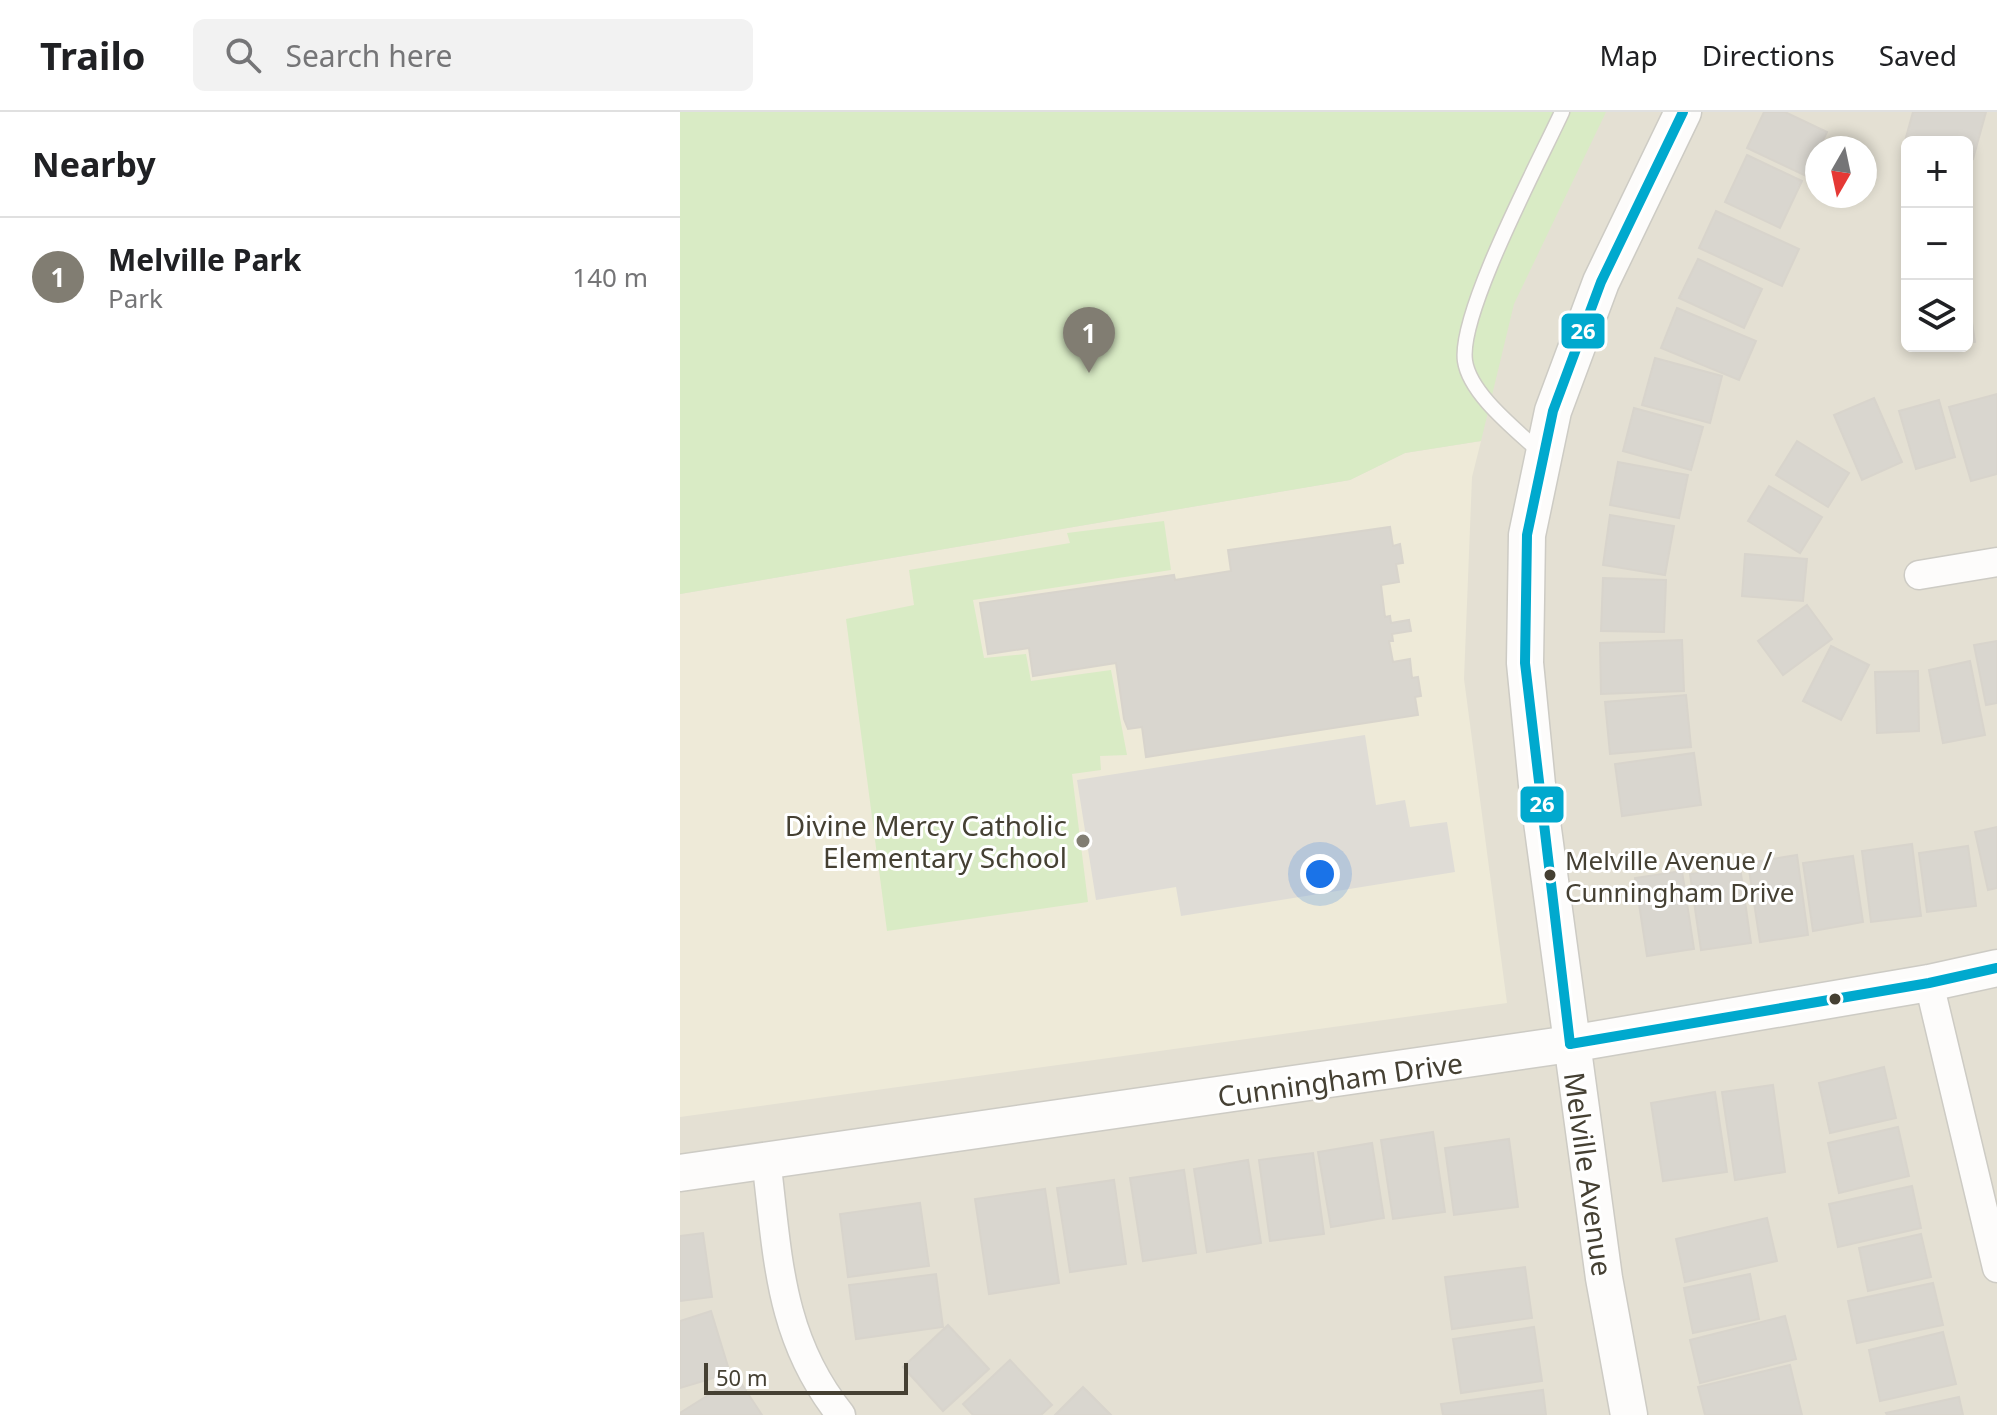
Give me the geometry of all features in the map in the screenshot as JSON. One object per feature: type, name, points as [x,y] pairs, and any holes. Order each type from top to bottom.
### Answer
[{"type":"street","name":"Melville Avenue","points":[[1629,1415],[1604,1278],[1570,1044],[1525,663],[1527,535],[1553,411],[1601,282],[1683,112]]},
{"type":"street","points":[[1919,575],[1997,562]]},
{"type":"street","name":"Cunningham Drive","points":[[680,1173],[1570,1044],[1929,983],[1997,968]]},
{"type":"street","points":[[1929,983],[1997,1268]]},
{"type":"street","points":[[766,1159],[788,1313],[801,1357],[841,1415]]},
{"type":"lane","points":[[1544,456],[1484,398],[1465,362],[1469,316],[1562,112]]},
{"type":"shaded area","points":[[680,112],[1997,112],[1997,1415],[680,1415]]},
{"type":"shaded area","name":"Divine Mercy Catholic Elementary School","points":[[1481,441],[1472,477],[1464,679],[1507,1003],[680,1117],[680,594],[1350,480],[1405,453]]},
{"type":"shaded area","points":[[1365,735],[1376,805],[1405,800],[1410,827],[1447,822],[1455,872],[1181,916],[1176,887],[1096,900],[1077,780]]},
{"type":"green space","points":[[680,112],[1606,112],[1514,304],[1481,441],[1405,453],[1350,480],[680,594]]},
{"type":"green space","points":[[1164,521],[1171,570],[973,600],[984,658],[1026,654],[1031,681],[1111,670],[1127,755],[1100,756],[1101,770],[1072,774],[1088,902],[887,931],[846,619],[914,605],[909,570],[1070,543],[1067,533]]},
{"type":"building","points":[[1764,112],[1785,112],[1827,132],[1825,136],[1805,136],[1805,176],[1747,148]]},
{"type":"building","points":[[1913,112],[1986,112],[1973,159],[1973,136],[1906,136]]},
{"type":"building","points":[[1747,155],[1802,181],[1780,228],[1725,202]]},
{"type":"building","points":[[1716,211],[1799,249],[1782,286],[1699,248]]},
{"type":"building","points":[[1698,259],[1762,289],[1744,328],[1679,298]]},
{"type":"building","points":[[1677,308],[1756,341],[1739,380],[1661,348]]},
{"type":"building","points":[[1655,358],[1722,376],[1710,423],[1642,405]]},
{"type":"building","points":[[1997,394],[1997,474],[1971,481],[1949,407]]},
{"type":"building","points":[[1874,398],[1902,462],[1862,480],[1834,415]]},
{"type":"building","points":[[1939,400],[1955,457],[1916,469],[1899,411]]},
{"type":"building","points":[[1634,408],[1703,427],[1691,470],[1623,451]]},
{"type":"building","points":[[1797,441],[1849,473],[1828,507],[1776,475]]},
{"type":"building","points":[[1618,462],[1688,475],[1679,518],[1610,505]]},
{"type":"building","points":[[1769,486],[1822,517],[1800,553],[1748,521]]},
{"type":"building","points":[[1610,515],[1674,526],[1665,575],[1603,565]]},
{"type":"building","points":[[1390,527],[1393,546],[1400,544],[1403,563],[1396,564],[1399,582],[1381,585],[1385,617],[1390,616],[1391,623],[1409,620],[1411,631],[1392,634],[1393,641],[1389,641],[1393,662],[1410,659],[1412,678],[1418,677],[1421,696],[1415,697],[1418,715],[1146,757],[1142,727],[1128,729],[1124,719],[1116,663],[1033,676],[1029,648],[988,654],[980,603],[1174,575],[1175,580],[1231,571],[1228,550]]},
{"type":"building","points":[[1745,554],[1807,559],[1803,601],[1742,596]]},
{"type":"building","points":[[1603,578],[1666,580],[1664,632],[1601,631]]},
{"type":"building","points":[[1807,605],[1832,639],[1783,675],[1758,641]]},
{"type":"building","points":[[1682,640],[1684,691],[1601,694],[1600,643]]},
{"type":"building","points":[[1997,641],[1997,703],[1986,705],[1974,645]]},
{"type":"building","points":[[1831,646],[1869,665],[1841,720],[1803,701]]},
{"type":"building","points":[[1970,661],[1985,735],[1943,743],[1929,670]]},
{"type":"building","points":[[1918,671],[1919,731],[1877,733],[1875,672]]},
{"type":"building","points":[[1686,695],[1691,747],[1610,754],[1605,702]]},
{"type":"building","points":[[1694,753],[1701,805],[1622,816],[1615,764]]},
{"type":"building","points":[[1997,827],[1997,888],[1988,890],[1975,832]]},
{"type":"building","points":[[1912,844],[1921,916],[1871,922],[1862,851]]},
{"type":"building","points":[[1968,846],[1976,906],[1927,912],[1919,853]]},
{"type":"building","points":[[1797,855],[1808,935],[1760,942],[1748,863]]},
{"type":"building","points":[[1853,856],[1863,922],[1813,931],[1803,863]]},
{"type":"building","points":[[1740,867],[1751,943],[1701,950],[1690,874]]},
{"type":"building","points":[[1682,871],[1694,949],[1647,956],[1635,878]]},
{"type":"building","points":[[1884,1067],[1896,1118],[1830,1133],[1819,1083]]},
{"type":"building","points":[[1773,1085],[1785,1172],[1735,1180],[1722,1092]]},
{"type":"building","points":[[1715,1092],[1727,1172],[1663,1181],[1651,1103]]},
{"type":"building","points":[[1898,1127],[1909,1176],[1839,1193],[1828,1143]]},
{"type":"building","points":[[1433,1132],[1445,1212],[1393,1219],[1381,1140]]},
{"type":"building","points":[[1509,1139],[1518,1207],[1454,1215],[1445,1148]]},
{"type":"building","points":[[1372,1143],[1384,1218],[1331,1227],[1318,1152]]},
{"type":"building","points":[[1313,1153],[1324,1234],[1270,1241],[1259,1160]]},
{"type":"building","points":[[1248,1160],[1261,1243],[1207,1252],[1194,1169]]},
{"type":"building","points":[[1184,1170],[1196,1253],[1143,1261],[1130,1178]]},
{"type":"building","points":[[1114,1180],[1126,1264],[1070,1272],[1057,1188]]},
{"type":"building","points":[[1912,1186],[1921,1228],[1838,1247],[1829,1204]]},
{"type":"building","points":[[1045,1189],[1059,1283],[989,1294],[975,1199]]},
{"type":"building","points":[[920,1203],[929,1266],[848,1277],[840,1214]]},
{"type":"building","points":[[1767,1218],[1777,1261],[1685,1282],[1676,1239]]},
{"type":"building","points":[[703,1233],[712,1297],[680,1301],[680,1236]]},
{"type":"building","points":[[1921,1234],[1931,1277],[1868,1291],[1859,1248]]},
{"type":"building","points":[[1525,1267],[1532,1318],[1452,1329],[1445,1277]]},
{"type":"building","points":[[936,1274],[943,1327],[856,1339],[849,1285]]},
{"type":"building","points":[[1750,1274],[1759,1319],[1693,1333],[1684,1288]]},
{"type":"building","points":[[1933,1283],[1943,1325],[1857,1343],[1848,1301]]},
{"type":"building","points":[[711,1311],[730,1373],[680,1388],[680,1321]]},
{"type":"building","points":[[1785,1316],[1796,1359],[1700,1383],[1690,1340]]},
{"type":"building","points":[[948,1325],[989,1369],[943,1411],[903,1367]]},
{"type":"building","points":[[1534,1327],[1542,1381],[1461,1393],[1453,1339]]},
{"type":"building","points":[[1943,1332],[1956,1384],[1880,1401],[1869,1350]]},
{"type":"building","points":[[1010,1360],[1052,1405],[1041,1415],[973,1415],[963,1404]]},
{"type":"building","points":[[1790,1365],[1802,1415],[1705,1415],[1698,1387]]},
{"type":"building","points":[[737,1377],[762,1415],[681,1415],[680,1413]]},
{"type":"building","points":[[1083,1387],[1111,1415],[1055,1415]]},
{"type":"building","points":[[1543,1390],[1546,1415],[1443,1415],[1441,1404]]},
{"type":"building","points":[[1959,1397],[1963,1415],[1886,1413]]},
{"type":"transit line","name":"26","points":[[1570,1044],[1525,663],[1527,535],[1553,411],[1601,282],[1683,112]]},
{"type":"transit line","name":"26","points":[[1570,1044],[1929,983],[1997,968]]},
{"type":"place","name":"Melville Park","points":[[1089,373]]},
{"type":"place","name":"Divine Mercy Catholic Elementary School","points":[[1083,841]]},
{"type":"place","name":"Melville Avenue / Cunningham Drive","points":[[1550,875]]}]
